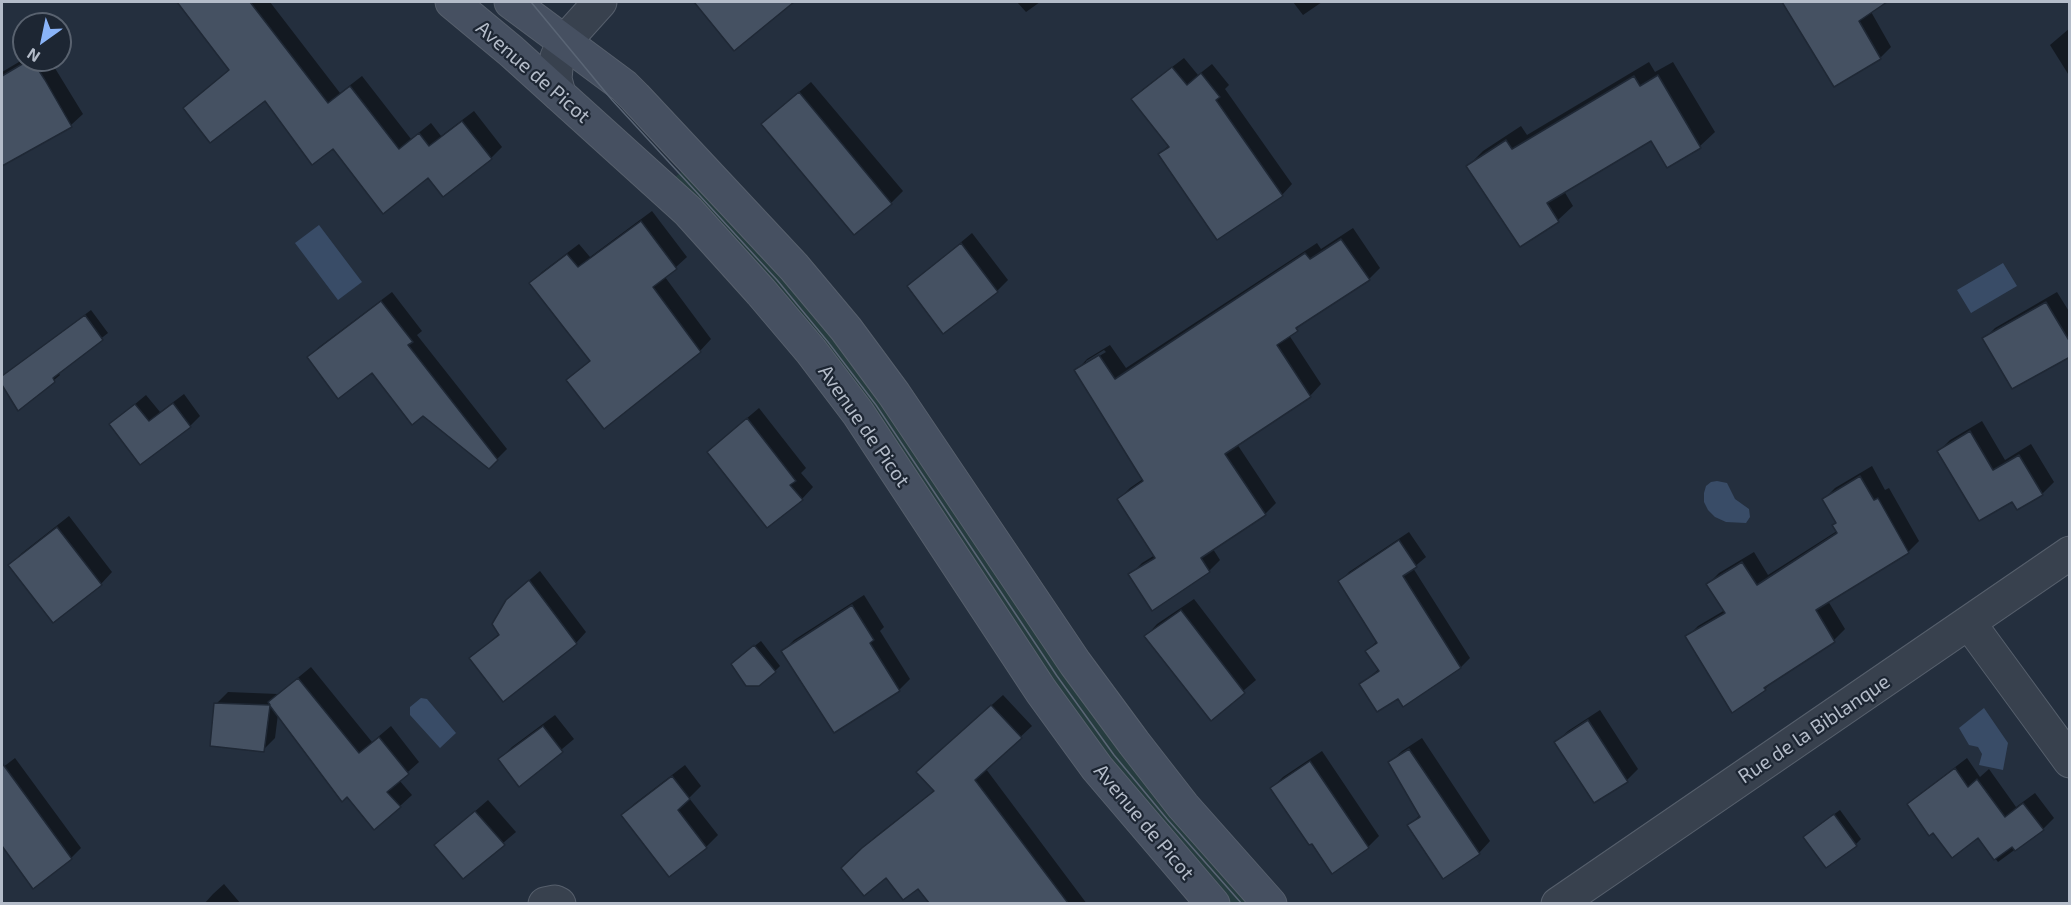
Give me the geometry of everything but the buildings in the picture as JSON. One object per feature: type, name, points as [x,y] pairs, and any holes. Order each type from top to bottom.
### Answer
[{"type":"street","name":"Avenue de Picot","points":[[452,2],[559,94],[688,212],[762,292],[858,413],[1048,701],[1097,768],[1214,903]]},
{"type":"street","name":"Avenue de Picot","points":[[511,2],[624,86],[794,267],[846,329],[894,394],[1068,653],[1134,743],[1183,806],[1270,903]]},
{"type":"street","points":[[559,94],[555,79],[557,57],[565,41],[600,2]]},
{"type":"street","name":"Rue de la Biblanque","points":[[1557,903],[2070,553]]},
{"type":"street","points":[[1969,623],[2070,761]]},
{"type":"street","points":[[545,903],[559,903]]},
{"type":"green space","points":[[687,167],[785,275],[1255,903],[1231,903],[1108,761],[673,179]]},
{"type":"water","points":[[319,225],[362,282],[338,300],[295,243]]},
{"type":"water","points":[[2003,263],[2017,286],[1971,313],[1957,290]]},
{"type":"water","points":[[1717,481],[1727,483],[1735,499],[1749,509],[1750,517],[1746,523],[1726,522],[1715,517],[1708,510],[1704,502],[1706,486]]},
{"type":"water","points":[[421,698],[427,699],[456,733],[440,748],[410,715],[410,707]]},
{"type":"water","points":[[1984,708],[2008,743],[2003,770],[1979,765],[1982,754],[1978,747],[1969,745],[1959,728]]},
{"type":"tram line","points":[[531,2],[612,100],[777,280],[828,342],[876,405],[1057,676],[1114,755],[1242,904]]}]
